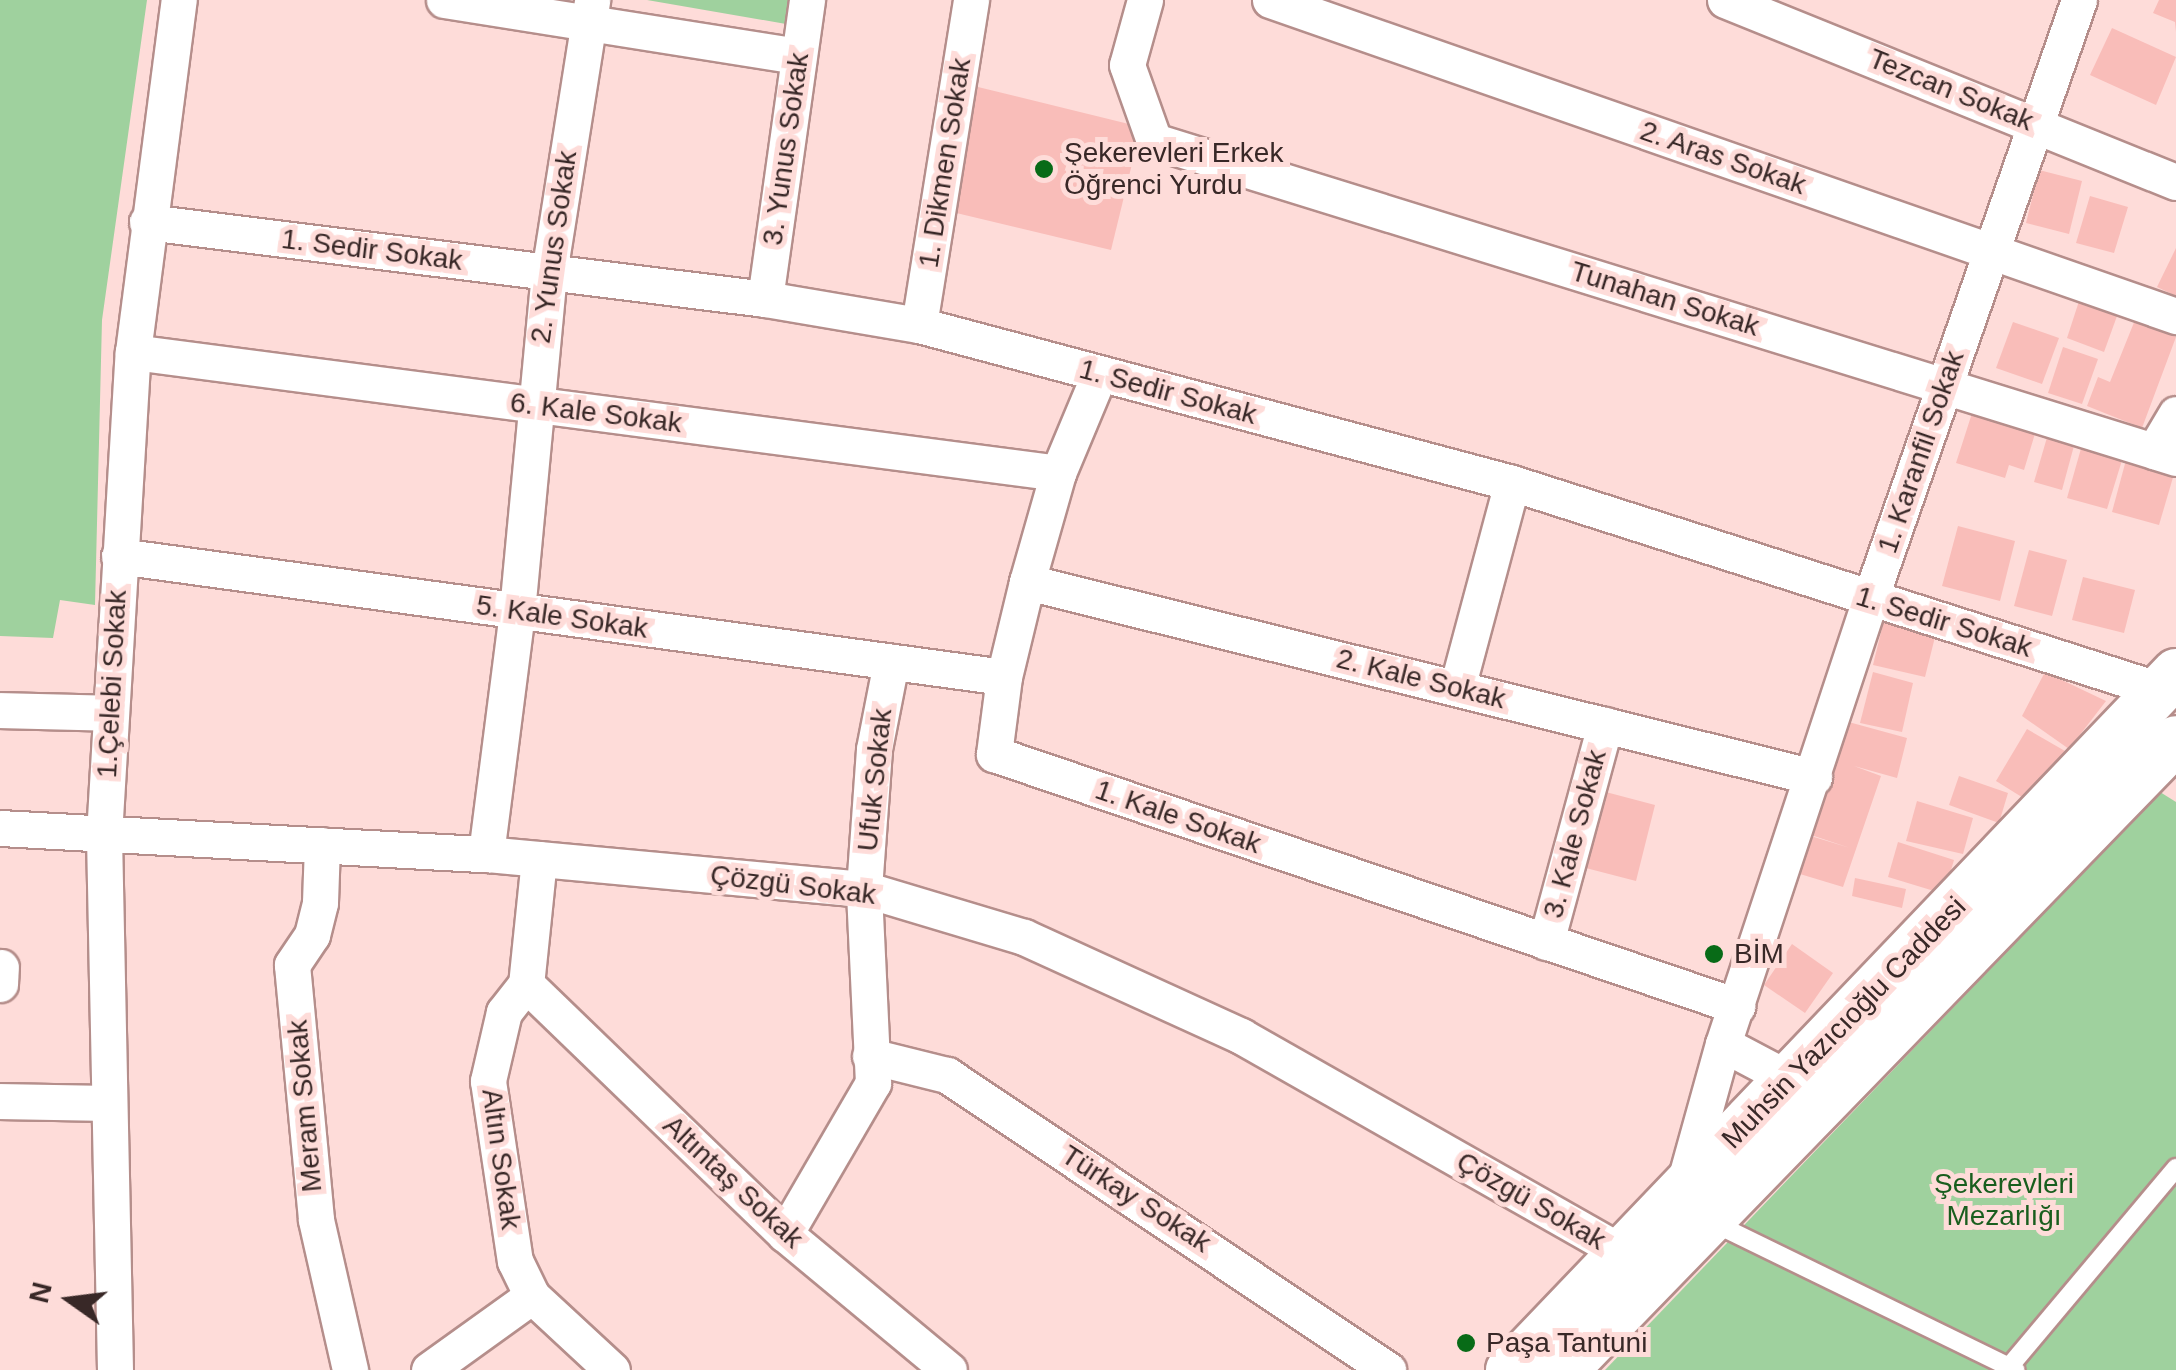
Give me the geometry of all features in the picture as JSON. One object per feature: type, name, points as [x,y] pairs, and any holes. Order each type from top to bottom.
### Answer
[{"type":"street","name":"1.Çelebi Sokak","points":[[114,1370],[106,1103],[104,835],[133,352],[179,0]]},
{"type":"street","points":[[444,0],[589,11],[799,56]]},
{"type":"street","name":"3. Yunus Sokak","points":[[764,299],[807,0]]},
{"type":"street","name":"1. Dikmen Sokak","points":[[919,325],[971,0]]},
{"type":"street","name":"Tunahan Sokak","points":[[1145,0],[1127,65],[1154,141],[2165,454]]},
{"type":"street","name":"2. Aras Sokak","points":[[1270,0],[2176,316]]},
{"type":"street","name":"Tezcan Sokak","points":[[1725,0],[2176,182]]},
{"type":"street","name":"1. Karanfil Sokak","points":[[1696,1207],[1723,1044],[1870,599],[2079,0]]},
{"type":"street","name":"2. Yunus Sokak","points":[[486,854],[518,610],[533,404],[549,272],[589,11]]},
{"type":"street","name":"1. Sedir Sokak","points":[[148,222],[764,299],[919,325],[1512,482],[1870,599],[2171,688]]},
{"type":"street","name":"6. Kale Sokak","points":[[133,352],[1058,473]]},
{"type":"street","name":"1. Kale Sokak","points":[[1099,375],[1058,473],[1027,582],[1004,677],[994,754],[1737,1006]]},
{"type":"street","points":[[2165,454],[2176,414]]},
{"type":"street","points":[[1457,688],[1512,482]]},
{"type":"street","name":"5. Kale Sokak","points":[[120,556],[1004,677]]},
{"type":"street","name":"2. Kale Sokak","points":[[1027,582],[1814,777]]},
{"type":"street","name":"Ufuk Sokak","points":[[786,1234],[874,1083],[864,888],[874,748],[891,662]]},
{"type":"street","name":"Muhsin Yazıcıoğlu Caddesi","points":[[1564,1370],[1696,1207],[1791,1080],[2171,688]]},
{"type":"street","points":[[0,710],[112,714]]},
{"type":"street","name":"3. Kale Sokak","points":[[1546,942],[1605,725]]},
{"type":"street","name":"Muhsin Yazıcıoğlu Caddesi","points":[[1510,1370],[1624,1253],[1696,1207],[2176,740]]},
{"type":"street","name":"Çözgü Sokak","points":[[0,828],[486,854],[864,888],[1024,937],[1241,1036],[1624,1253]]},
{"type":"street","name":"Meram Sokak","points":[[322,845],[316,919],[292,965],[316,1220],[350,1370]]},
{"type":"street","name":"Altın Sokak","points":[[539,859],[526,984],[504,1012],[488,1082],[515,1261],[532,1296],[612,1370]]},
{"type":"street","points":[[0,968],[0,984]]},
{"type":"street","name":"Altıntaş Sokak","points":[[526,984],[786,1234],[949,1370]]},
{"type":"street","points":[[1723,1044],[1791,1080]]},
{"type":"street","name":"Türkay Sokak","points":[[870,1056],[947,1075],[1388,1370]]},
{"type":"street","points":[[0,1101],[106,1103]]},
{"type":"street","points":[[430,1370],[532,1296]]},
{"type":"lane","points":[[1696,1207],[2013,1368],[2176,1168]]},
{"type":"green space","points":[[0,0],[147,0],[102,320],[95,605],[60,600],[53,638],[0,636]]},
{"type":"green space","points":[[647,0],[790,0],[786,24]]},
{"type":"green space","name":"Şekerevleri Mezarlığı","points":[[2160,792],[2176,802],[2176,1370],[1605,1370]]},
{"type":"building","points":[[2159,0],[2176,0],[2176,32],[2175,22],[2153,13]]},
{"type":"building","points":[[2112,28],[2176,57],[2156,105],[2090,75]]},
{"type":"building","name":"Şekerevleri Erkek Öğrenci Yurdu","points":[[978,87],[1141,127],[1111,250],[948,211]]},
{"type":"building","points":[[2039,170],[2082,181],[2069,234],[2026,223]]},
{"type":"building","points":[[2090,196],[2128,207],[2114,253],[2076,243]]},
{"type":"building","points":[[2176,248],[2176,296],[2157,287]]},
{"type":"building","points":[[2082,292],[2121,305],[2104,352],[2067,338]]},
{"type":"building","points":[[2135,320],[2176,337],[2142,428],[2087,406],[2098,377],[2110,382]]},
{"type":"building","points":[[2013,322],[2059,338],[2042,384],[1996,368]]},
{"type":"building","points":[[2063,347],[2098,359],[2082,404],[2048,393]]},
{"type":"building","points":[[1974,407],[2037,427],[2024,470],[2009,465],[2005,478],[1956,463]]},
{"type":"building","points":[[2048,434],[2075,442],[2062,490],[2034,482]]},
{"type":"building","points":[[2082,445],[2123,457],[2107,509],[2067,498]]},
{"type":"building","points":[[2126,460],[2174,474],[2159,525],[2112,512]]},
{"type":"building","points":[[1958,526],[2015,541],[2000,601],[1942,586]]},
{"type":"building","points":[[2029,550],[2067,560],[2052,616],[2014,606]]},
{"type":"building","points":[[2083,577],[2135,590],[2124,633],[2072,620]]},
{"type":"building","points":[[1884,620],[1936,633],[1925,677],[1873,665]]},
{"type":"building","points":[[1873,672],[1913,683],[1902,732],[1860,723]]},
{"type":"building","points":[[2045,672],[2106,701],[2069,749],[2022,716]]},
{"type":"building","points":[[1845,721],[1907,738],[1897,778],[1854,766],[1881,776],[1843,887],[1790,871],[1801,833],[1850,848],[1811,835]]},
{"type":"building","points":[[2027,729],[2065,751],[2025,799],[1996,781]]},
{"type":"building","points":[[1959,776],[2008,793],[1999,823],[1949,805]]},
{"type":"building","points":[[1602,791],[1655,805],[1636,881],[1582,867]]},
{"type":"building","points":[[1917,801],[1973,818],[1963,854],[1906,841]]},
{"type":"building","points":[[1898,842],[1954,860],[1944,894],[1888,877]]},
{"type":"building","points":[[1855,878],[1906,889],[1902,908],[1852,896]]},
{"type":"building","points":[[1792,944],[1833,973],[1805,1013],[1764,985]]},
{"type":"place","name":"Şekerevleri Erkek Öğrenci Yurdu","points":[[1044,169]]},
{"type":"place","name":"BİM","points":[[1714,954]]},
{"type":"place","name":"Paşa Tantuni","points":[[1466,1343]]}]
